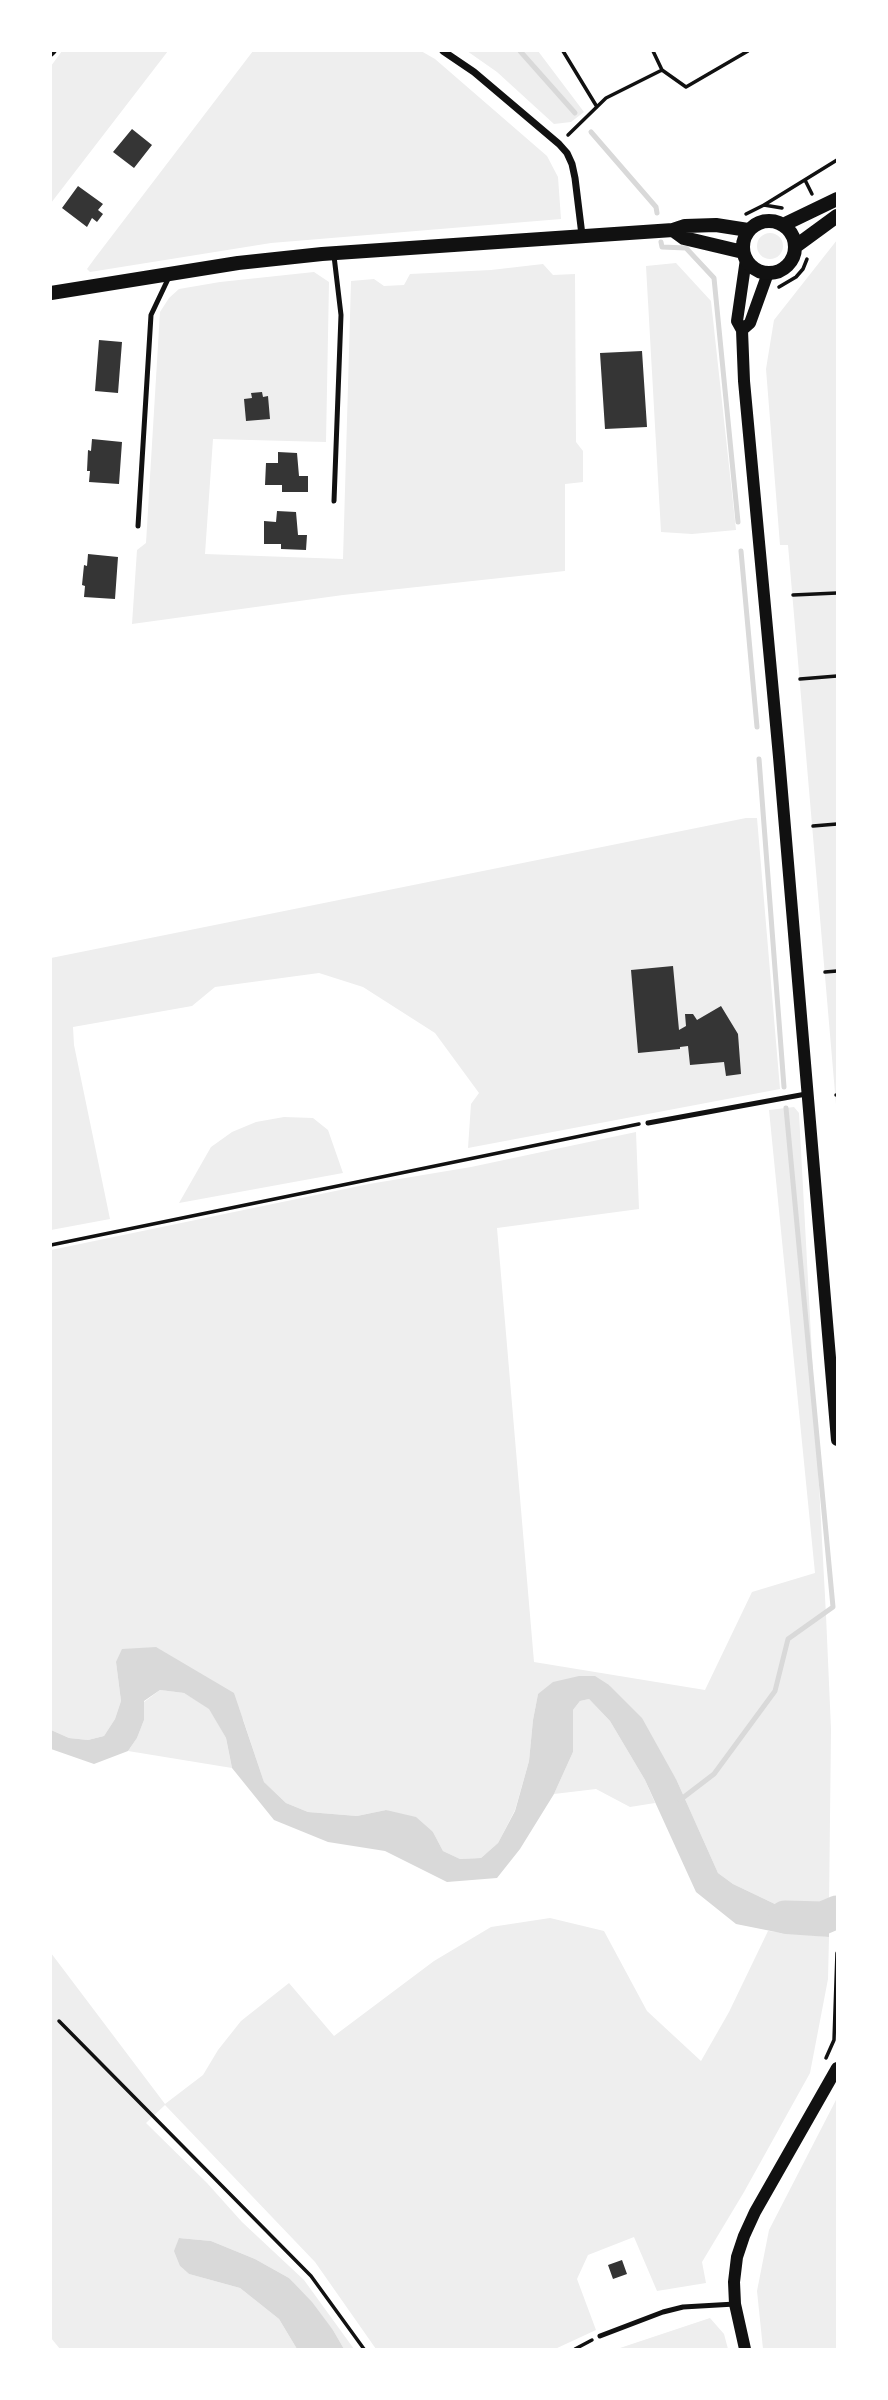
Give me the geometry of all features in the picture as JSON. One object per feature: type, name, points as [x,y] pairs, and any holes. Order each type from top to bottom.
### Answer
[{"type":"main road","points":[[783,225],[837,199]]},
{"type":"main road","points":[[673,230],[684,238],[744,256],[753,268],[768,273],[781,271],[837,216]]},
{"type":"main road","points":[[744,256],[744,240],[748,230],[760,222],[769,221],[783,225],[803,249]]},
{"type":"main road","points":[[51,293],[238,263],[334,253],[673,230],[685,226],[716,225],[748,230]]},
{"type":"street","points":[[443,51],[474,72],[559,144],[572,163],[582,235]]},
{"type":"street","points":[[744,256],[737,321],[742,330],[745,394],[837,1440]]},
{"type":"street","points":[[742,330],[750,323],[768,273]]},
{"type":"street","points":[[745,2349],[734,2304],[737,2257],[750,2224],[837,2068]]},
{"type":"lane","points":[[334,253],[341,315],[334,501]]},
{"type":"lane","points":[[138,526],[151,315],[170,274]]},
{"type":"lane","points":[[648,1123],[806,1094]]},
{"type":"lane","points":[[600,2336],[663,2312],[705,2305],[734,2304]]},
{"type":"path","points":[[563,51],[597,107]]},
{"type":"path","points":[[653,51],[662,70],[686,87],[748,51]]},
{"type":"path","points":[[559,144],[606,98],[662,70]]},
{"type":"path","points":[[764,205],[837,160]]},
{"type":"path","points":[[805,180],[814,198],[809,201]]},
{"type":"path","points":[[778,288],[803,270],[803,249]]},
{"type":"path","points":[[793,595],[837,593]]},
{"type":"path","points":[[800,679],[837,676]]},
{"type":"path","points":[[813,826],[837,824]]},
{"type":"path","points":[[825,972],[837,971]]},
{"type":"path","points":[[51,1245],[648,1123]]},
{"type":"path","points":[[837,1954],[837,1977]]},
{"type":"path","points":[[59,2021],[311,2276],[364,2349]]},
{"type":"path","points":[[575,2349],[600,2336]]},
{"type":"shaded area","points":[[62,51],[168,51],[51,203],[51,66]]},
{"type":"shaded area","points":[[253,51],[421,51],[435,59],[547,156],[558,177],[561,219],[271,243],[90,272],[87,269],[95,258]]},
{"type":"shaded area","points":[[467,51],[538,51],[584,112],[571,122],[554,124],[497,72]]},
{"type":"shaded area","points":[[770,233],[779,237],[783,246],[779,255],[770,259],[761,255],[757,246],[761,237]]},
{"type":"shaded area","points":[[837,240],[837,1116],[788,545],[780,545],[766,369],[774,320]]},
{"type":"shaded area","points":[[676,263],[711,301],[736,530],[692,534],[661,532],[646,266]]},
{"type":"shaded area","points":[[543,264],[553,275],[575,274],[576,442],[583,451],[583,482],[565,484],[565,571],[343,595],[132,624],[137,550],[146,543],[160,312],[179,289],[314,272],[329,282],[326,442],[213,439],[205,554],[343,559],[351,281],[374,279],[384,286],[404,285],[410,274]]},
{"type":"shaded area","points":[[746,818],[757,818],[780,1089],[468,1148],[471,1104],[479,1093],[435,1033],[363,987],[319,973],[215,987],[192,1006],[73,1027],[74,1045],[110,1219],[51,1230],[51,958]]},
{"type":"shaded area","points":[[794,1107],[799,1113],[831,1729],[829,1906],[777,1905],[733,1884],[718,1873],[677,1781],[609,1685],[538,1694],[529,1761],[515,1810],[498,1843],[481,1858],[460,1859],[443,1851],[433,1832],[386,1810],[357,1816],[308,1812],[286,1803],[264,1782],[243,1719],[116,1662],[121,1701],[115,1719],[104,1736],[88,1740],[69,1738],[51,1730],[51,1250],[636,1132],[639,1209],[497,1228],[534,1662],[705,1690],[752,1592],[815,1573],[769,1110]]},
{"type":"shaded area","points":[[284,1117],[313,1118],[328,1130],[343,1173],[179,1203],[211,1147],[232,1132],[256,1122]]},
{"type":"shaded area","points":[[156,1647],[234,1693],[264,1782],[286,1803],[308,1812],[357,1816],[386,1810],[416,1817],[433,1832],[443,1851],[460,1859],[481,1858],[498,1843],[515,1811],[529,1761],[538,1694],[553,1682],[579,1676],[595,1676],[609,1685],[642,1718],[677,1781],[718,1873],[733,1884],[777,1905],[829,1906],[829,1937],[786,1934],[736,1924],[696,1892],[645,1780],[610,1721],[589,1699],[580,1701],[573,1710],[573,1752],[554,1794],[520,1849],[497,1878],[447,1882],[385,1851],[328,1842],[274,1820],[232,1768],[226,1738],[209,1709],[184,1693],[160,1690],[144,1701],[144,1720],[128,1751],[94,1764],[51,1749],[51,1730],[69,1738],[88,1740],[104,1736],[115,1719],[121,1701],[116,1662],[122,1649]]},
{"type":"shaded area","points":[[160,1690],[184,1693],[209,1708],[226,1738],[232,1768],[128,1751],[144,1720],[144,1702]]},
{"type":"shaded area","points":[[589,1699],[610,1721],[645,1780],[655,1803],[630,1807],[596,1789],[554,1794],[573,1752],[573,1710],[580,1701]]},
{"type":"shaded area","points":[[550,1918],[604,1931],[647,2011],[701,2061],[729,2012],[768,1931],[829,1937],[828,1979],[810,2073],[702,2262],[706,2283],[657,2291],[634,2237],[588,2255],[577,2279],[596,2330],[555,2349],[376,2349],[315,2262],[165,2105],[146,2123],[242,2222],[304,2280],[354,2349],[344,2349],[333,2330],[289,2278],[255,2259],[211,2241],[179,2238],[180,2266],[189,2274],[240,2288],[279,2319],[297,2349],[60,2349],[51,2338],[51,1953],[165,2104],[203,2075],[218,2050],[241,2021],[289,1983],[334,2036],[434,1961],[491,1927]]},
{"type":"shaded area","points":[[837,2098],[837,2349],[763,2349],[757,2291],[769,2230]]},
{"type":"shaded area","points":[[179,2238],[211,2241],[255,2259],[289,2278],[312,2302],[344,2349],[297,2349],[279,2319],[240,2288],[189,2274],[180,2266],[174,2251]]},
{"type":"shaded area","points":[[710,2318],[724,2334],[728,2349],[617,2349]]},
{"type":"building","points":[[132,129],[152,145],[134,168],[113,152]]},
{"type":"building","points":[[78,186],[103,204],[98,210],[103,214],[97,222],[92,218],[87,227],[62,208]]},
{"type":"building","points":[[99,340],[122,342],[118,393],[95,391]]},
{"type":"building","points":[[642,351],[647,427],[605,429],[600,353]]},
{"type":"building","points":[[262,392],[263,397],[268,396],[270,419],[246,421],[244,399],[252,398],[251,393]]},
{"type":"building","points":[[92,439],[122,442],[119,484],[89,482],[88,450],[91,451]]},
{"type":"building","points":[[278,452],[297,453],[299,476],[308,476],[308,492],[282,492],[282,485],[265,485],[266,463],[278,463]]},
{"type":"building","points":[[277,511],[296,512],[298,535],[307,535],[306,550],[281,549],[281,544],[264,544],[264,521],[276,522]]},
{"type":"building","points":[[88,554],[118,557],[115,599],[84,597],[85,586],[82,585]]},
{"type":"building","points":[[673,966],[679,1030],[686,1026],[685,1014],[693,1014],[697,1020],[721,1006],[738,1034],[741,1074],[726,1076],[724,1062],[690,1065],[688,1046],[638,1053],[631,970]]},
{"type":"building","points":[[622,2260],[627,2274],[613,2279],[608,2265]]},
{"type":"waterway","points":[[520,51],[575,113]]},
{"type":"waterway","points":[[591,132],[656,207],[657,213]]},
{"type":"waterway","points":[[661,242],[662,247],[686,248],[714,278],[738,522]]},
{"type":"waterway","points":[[741,551],[757,727]]},
{"type":"waterway","points":[[759,759],[784,1087]]},
{"type":"waterway","points":[[680,1800],[714,1774],[775,1691],[788,1639],[833,1607],[786,1108]]},
{"type":"waterway","points":[[785,1917],[823,1918],[837,1912]]}]
